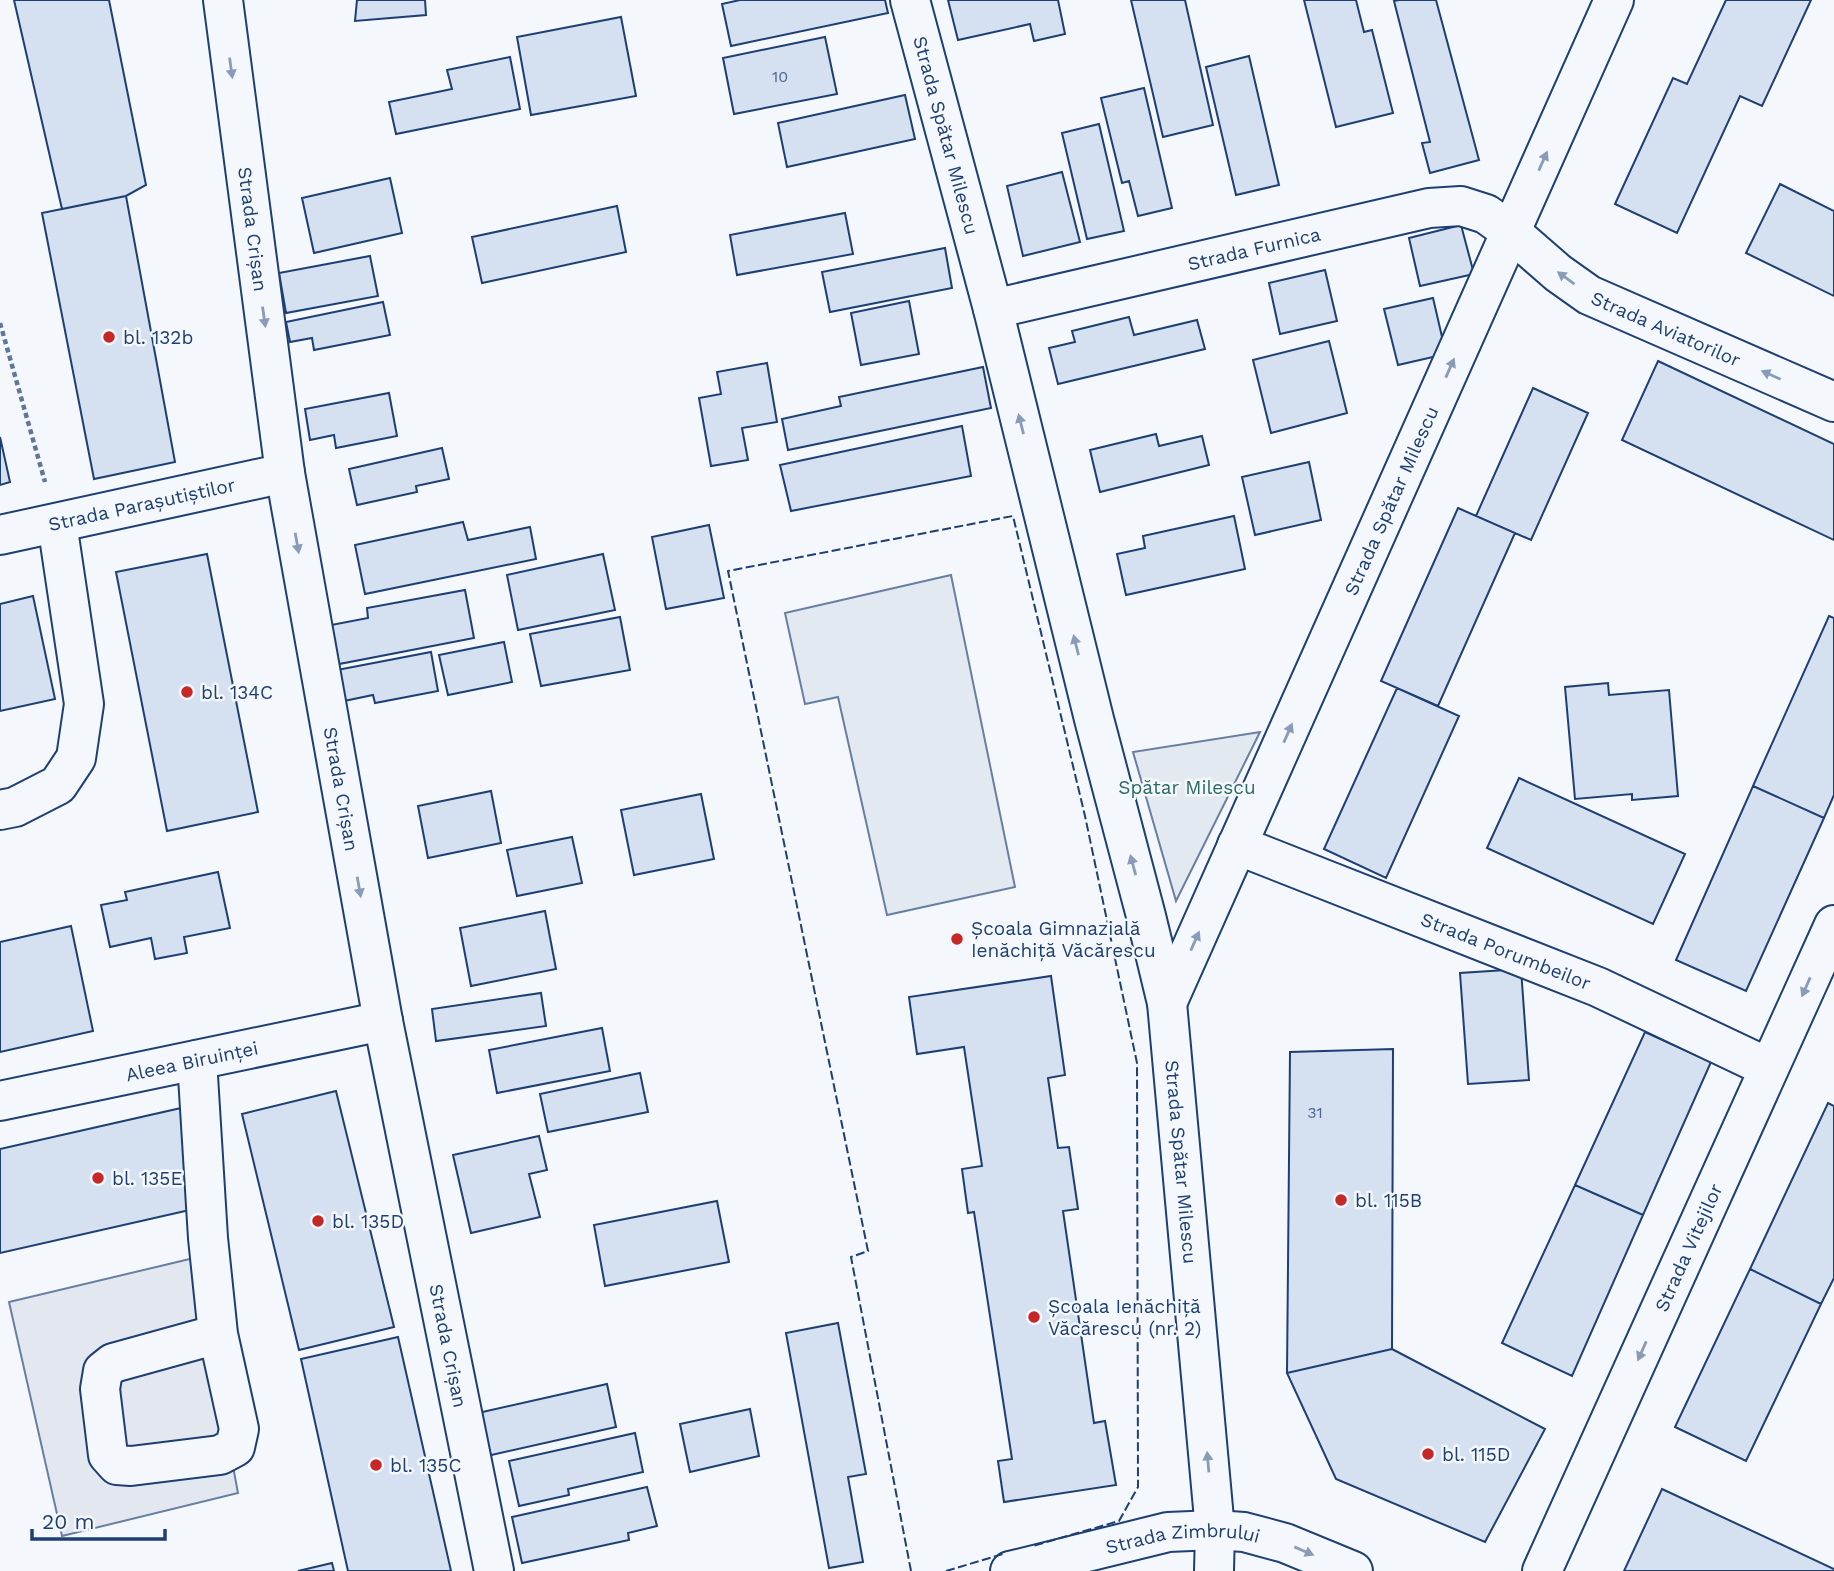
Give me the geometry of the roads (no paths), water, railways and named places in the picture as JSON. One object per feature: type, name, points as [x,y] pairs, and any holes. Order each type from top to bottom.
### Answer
[{"type":"street","name":"Strada Crișan","points":[[223,0],[285,474],[383,1021],[494,1571]]},
{"type":"street","name":"Strada Spătar Milescu","points":[[910,0],[993,309],[1167,1003],[1214,1530],[1214,1571]]},
{"type":"street","name":"Strada Spătar Milescu","points":[[1167,1003],[1614,0]]},
{"type":"street","name":"Strada Furnica","points":[[993,309],[1429,208],[1461,206],[1486,214],[1511,232]]},
{"type":"street","name":"Strada Aviatorilor","points":[[1511,232],[1589,295],[1834,402]]},
{"type":"street","name":"Strada Parașutiștilor","points":[[0,535],[285,474]]},
{"type":"street","points":[[0,810],[15,807],[58,785],[76,758],[84,704],[57,523]]},
{"type":"street","name":"Strada Porumbeilor","points":[[1237,845],[1598,987],[1769,1068]]},
{"type":"street","name":"Strada Vitejilor","points":[[1542,1571],[1834,925]]},
{"type":"street","name":"Aleea Biruinței","points":[[0,1101],[383,1021]]},
{"type":"street","points":[[197,1060],[208,1238],[218,1334]]},
{"type":"street","name":"Strada Zimbrului","points":[[1010,1571],[1168,1532],[1214,1530],[1244,1532],[1285,1543],[1353,1571]]},
{"type":"place","name":"bl. 132b","points":[[109,337]]},
{"type":"place","name":"bl. 134C","points":[[187,692]]},
{"type":"place","name":"Școala Gimnazială Ienăchiță Văcărescu","points":[[957,939]]},
{"type":"place","name":"bl. 135E","points":[[98,1178]]},
{"type":"place","name":"bl. 115B","points":[[1341,1200]]},
{"type":"place","name":"bl. 135D","points":[[318,1221]]},
{"type":"place","name":"Școala Ienăchiță Văcărescu (nr. 2)","points":[[1034,1317]]},
{"type":"place","name":"bl. 115D","points":[[1428,1454]]},
{"type":"place","name":"bl. 135C","points":[[376,1465]]},
{"type":"park label","name":"Spătar Milescu","points":[[1187,787]]}]
